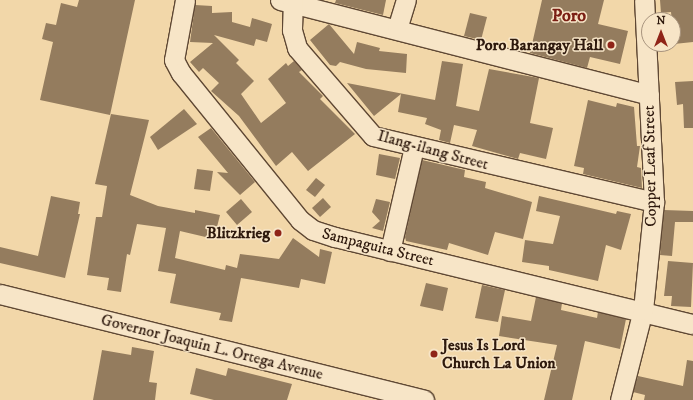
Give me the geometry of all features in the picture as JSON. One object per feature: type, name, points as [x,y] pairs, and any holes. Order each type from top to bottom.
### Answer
[{"type":"street","name":"Sampaguita Street","points":[[185,0],[174,60],[181,73],[300,220],[313,230],[390,251],[643,310],[693,324]]},
{"type":"street","points":[[397,29],[406,0]]},
{"type":"street","name":"Copper Leaf Street","points":[[620,400],[643,310],[654,202],[644,0]]},
{"type":"street","points":[[288,1],[649,95]]},
{"type":"street","name":"Ilang-ilang Street","points":[[288,1],[293,39],[302,54],[369,132],[380,139],[654,202]]},
{"type":"street","points":[[390,251],[414,147]]},
{"type":"street","name":"Governor Joaquin L. Ortega Avenue","points":[[0,294],[424,400]]},
{"type":"building","points":[[79,0],[135,0],[110,115],[40,100],[53,42],[42,39],[46,23],[56,25],[61,3],[77,7]]},
{"type":"building","points":[[336,0],[386,0],[383,15],[335,3]]},
{"type":"building","points":[[542,0],[604,0],[598,24],[628,31],[620,64],[590,57],[587,68],[530,53]]},
{"type":"building","points":[[660,0],[693,0],[693,42],[681,43],[681,12],[661,12]]},
{"type":"building","points":[[195,5],[212,6],[212,13],[232,12],[232,22],[250,27],[252,18],[272,24],[267,42],[256,39],[254,46],[214,35],[239,60],[236,63],[254,81],[241,94],[261,123],[286,103],[268,79],[286,63],[288,66],[294,61],[302,70],[299,72],[323,96],[320,99],[355,134],[308,171],[292,152],[276,166],[239,116],[211,91],[219,83],[203,68],[199,72],[190,62],[213,43],[190,42]]},
{"type":"building","points":[[470,13],[487,17],[481,40],[464,36]]},
{"type":"building","points":[[329,24],[354,54],[357,42],[380,48],[379,51],[407,54],[406,73],[366,69],[340,62],[336,66],[330,65],[310,40]]},
{"type":"building","points":[[442,61],[463,64],[456,106],[479,111],[489,69],[539,78],[530,123],[553,128],[546,159],[520,153],[518,159],[472,146],[477,130],[454,125],[450,143],[439,140],[441,130],[425,124],[427,118],[398,112],[401,94],[374,116],[347,83],[435,100]]},
{"type":"building","points":[[693,81],[693,128],[684,128],[683,104],[677,105],[675,82]]},
{"type":"building","points":[[588,100],[616,107],[617,103],[634,107],[637,146],[640,146],[637,167],[641,168],[642,188],[583,174],[584,168],[574,166]]},
{"type":"building","points":[[184,109],[197,124],[158,150],[150,137]]},
{"type":"building","points":[[111,114],[149,120],[130,195],[158,206],[195,213],[195,210],[220,215],[214,239],[180,231],[175,258],[225,270],[226,265],[237,268],[240,254],[279,259],[293,238],[319,257],[320,249],[332,252],[325,284],[301,279],[299,288],[241,278],[232,322],[219,320],[221,313],[170,303],[176,274],[158,271],[166,228],[137,224],[130,255],[127,254],[121,292],[107,290],[109,278],[87,275],[96,217],[102,217],[107,186],[95,184]]},
{"type":"building","points":[[211,128],[255,182],[240,195],[217,172],[228,173],[198,137]]},
{"type":"building","points":[[379,154],[400,158],[395,179],[376,175]]},
{"type":"building","points":[[422,160],[465,170],[464,177],[486,182],[485,188],[532,202],[523,239],[495,232],[488,255],[449,243],[447,250],[406,241],[405,237]]},
{"type":"building","points":[[197,169],[213,171],[210,191],[194,189]]},
{"type":"building","points":[[316,178],[325,185],[315,197],[306,190]]},
{"type":"building","points":[[51,196],[80,202],[78,214],[80,214],[65,278],[0,263],[0,247],[38,256]]},
{"type":"building","points":[[539,196],[616,214],[617,211],[631,214],[621,250],[606,245],[598,281],[549,270],[549,266],[522,262],[525,240],[553,244],[560,216],[536,211]]},
{"type":"building","points":[[323,198],[331,207],[320,217],[312,208]]},
{"type":"building","points":[[241,199],[252,212],[237,225],[226,212]]},
{"type":"building","points":[[376,199],[390,202],[383,231],[372,228],[380,221],[372,212]]},
{"type":"building","points":[[664,210],[693,211],[693,222],[675,222],[672,256],[660,255]]},
{"type":"building","points":[[668,261],[693,263],[691,307],[671,306],[672,296],[664,296]]},
{"type":"building","points":[[426,283],[448,288],[443,311],[420,306]]},
{"type":"building","points":[[482,285],[505,290],[498,322],[475,318]]},
{"type":"building","points":[[536,297],[562,303],[561,310],[597,318],[598,312],[626,319],[620,349],[585,341],[572,400],[544,400],[557,345],[499,336],[502,316],[531,321]]},
{"type":"building","points":[[132,347],[154,351],[149,382],[157,383],[155,400],[93,400],[102,350],[131,355]]},
{"type":"building","points":[[687,360],[693,361],[693,400],[644,400],[645,395],[633,392],[638,376],[683,386]]},
{"type":"building","points":[[196,368],[226,376],[228,368],[292,384],[287,400],[214,400],[190,394]]},
{"type":"place","name":"Poro Barangay Hall","points":[[611,45]]},
{"type":"place","name":"Blitzkrieg","points":[[278,233]]},
{"type":"place","name":"Jesus Is Lord Church La Union","points":[[434,354]]},
{"type":"district","name":"Poro","points":[[569,16]]}]
